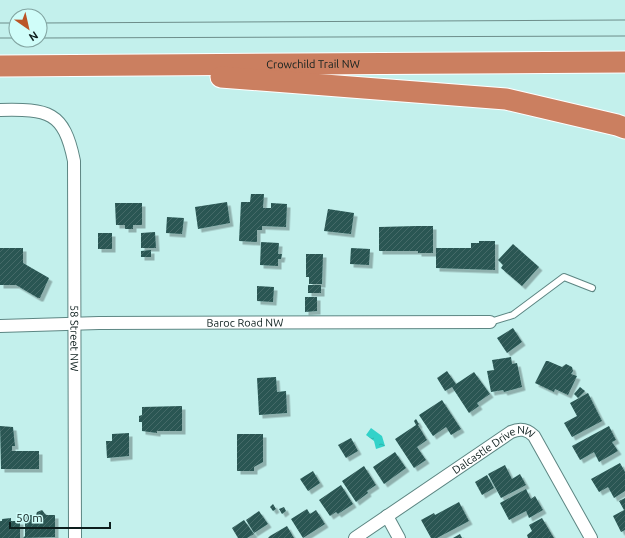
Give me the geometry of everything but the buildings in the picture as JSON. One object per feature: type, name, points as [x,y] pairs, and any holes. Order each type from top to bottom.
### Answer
[{"type":"highway","name":"Crowchild Trail NW","points":[[0,66],[625,62]]},
{"type":"highway","points":[[162,65],[208,76],[506,99],[625,128]]},
{"type":"street","name":"58 Street NW","points":[[0,110],[26,109],[44,113],[56,119],[64,128],[70,139],[74,161],[76,324],[75,538]]},
{"type":"street","name":"Baroc Road NW","points":[[0,326],[76,324],[490,322]]},
{"type":"street","name":"Dalcastle Drive NW","points":[[355,538],[511,432],[525,430],[530,432],[538,440],[591,538]]},
{"type":"street","points":[[387,516],[398,538]]},
{"type":"lane","points":[[490,322],[513,315],[564,277],[592,288]]},
{"type":"water","points":[[371,428],[382,436],[385,446],[376,449],[374,441],[366,435]]},
{"type":"tram line","points":[[48,23],[625,20]]},
{"type":"tram line","points":[[0,23],[8,23]]},
{"type":"tram line","points":[[48,38],[625,36]]},
{"type":"tram line","points":[[0,38],[8,38]]}]
